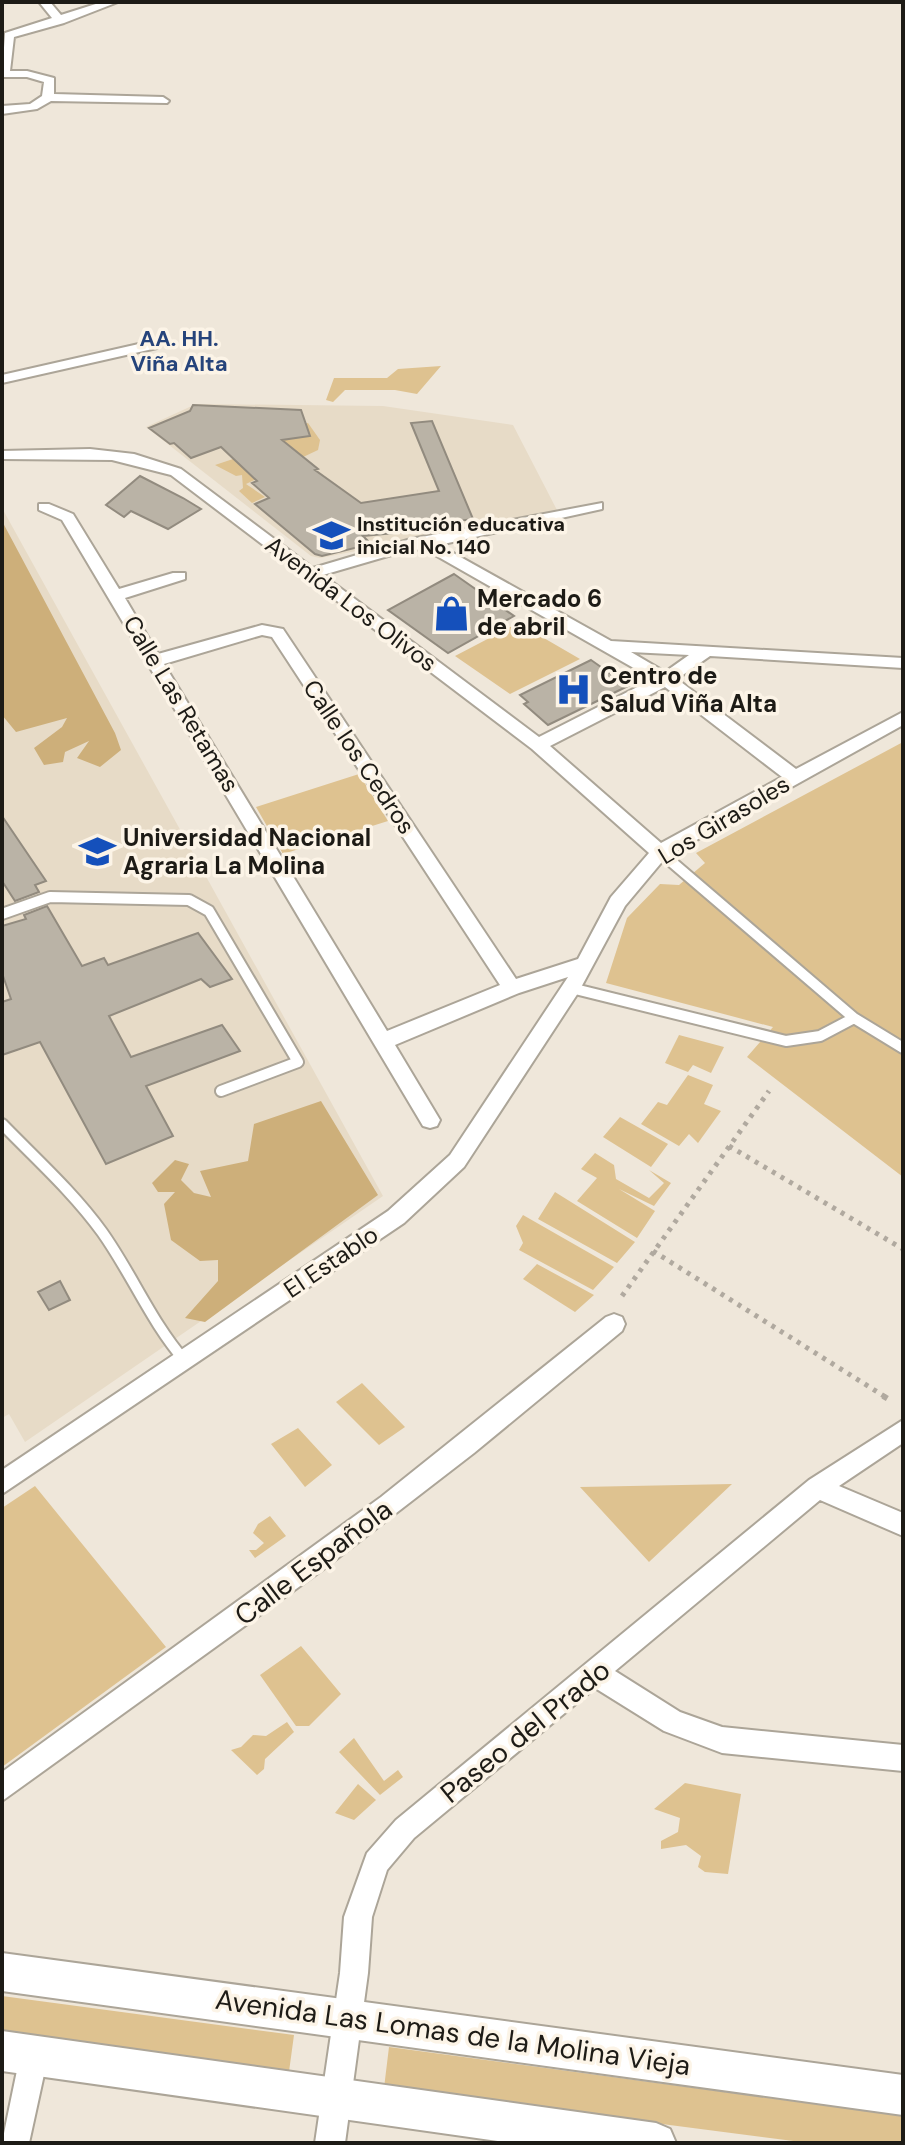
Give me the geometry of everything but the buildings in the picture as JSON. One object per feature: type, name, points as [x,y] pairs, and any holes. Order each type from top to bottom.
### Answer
[{"type":"street","points":[[44,2],[60,21]]},
{"type":"street","points":[[2,110],[32,108],[44,102],[48,97],[50,80],[27,74],[3,74],[7,37],[113,2]]},
{"type":"street","points":[[48,97],[163,101]]},
{"type":"street","points":[[2,379],[152,345]]},
{"type":"street","name":"Avenida Los Olivos","points":[[2,455],[114,453],[150,460],[176,472],[538,745],[660,852]]},
{"type":"street","points":[[308,574],[421,544],[597,506]]},
{"type":"street","name":"Calle Las Retamas","points":[[44,507],[68,517],[430,1120]]},
{"type":"street","points":[[421,544],[432,547],[666,679],[794,777]]},
{"type":"street","points":[[115,596],[179,576]]},
{"type":"street","name":"Calle los Cedros","points":[[154,661],[262,630],[277,633],[512,988]]},
{"type":"street","points":[[606,646],[903,663]]},
{"type":"street","points":[[538,745],[666,679],[707,651]]},
{"type":"street","name":"Los Girasoles","points":[[583,964],[618,902],[660,852],[903,718]]},
{"type":"street","points":[[384,1041],[512,988],[583,964]]},
{"type":"street","name":"El Establo","points":[[2,1483],[396,1217],[457,1161],[571,988],[583,964]]},
{"type":"street","name":"Calle Española","points":[[2,1788],[336,1547],[533,1394],[614,1324]]},
{"type":"street","name":"Paseo del Prado","points":[[330,2143],[358,1917],[376,1862],[405,1829],[817,1488],[903,1430]]},
{"type":"street","points":[[817,1488],[903,1525]]},
{"type":"street","points":[[596,1674],[673,1722],[722,1740],[903,1758]]},
{"type":"street","name":"Avenida Las Lomas de la Molina Vieja","points":[[2,1972],[903,2095]]},
{"type":"street","points":[[14,2143],[18,2054],[656,2143]]},
{"type":"lane","points":[[660,852],[854,1018],[903,1048]]},
{"type":"lane","points":[[2,914],[50,897],[189,900],[209,911],[298,1062],[221,1091]]},
{"type":"lane","points":[[571,988],[786,1041],[820,1036],[854,1018]]},
{"type":"lane","points":[[2,1124],[52,1174],[103,1233],[167,1343],[185,1361]]},
{"type":"path","points":[[622,1296],[769,1091]]},
{"type":"path","points":[[729,1146],[903,1249]]},
{"type":"path","points":[[653,1251],[890,1400]]},
{"type":"shaded area","points":[[441,366],[417,394],[395,390],[345,390],[333,402],[326,400],[334,378],[387,378],[398,369]]},
{"type":"shaded area","points":[[196,404],[383,406],[513,425],[558,512],[320,558],[311,556],[146,427]]},
{"type":"shaded area","points":[[308,423],[320,440],[318,450],[246,484],[265,497],[252,503],[239,491],[243,488],[242,475],[236,476],[215,465],[251,453],[297,426]]},
{"type":"shaded area","name":"Universidad Nacional Agraria La Molina","points":[[2,508],[383,1196],[25,1442],[9,1414],[2,1418]]},
{"type":"shaded area","points":[[2,521],[115,733],[121,750],[100,767],[77,758],[89,741],[65,752],[63,762],[44,765],[34,748],[62,727],[67,718],[16,732],[2,715]]},
{"type":"shaded area","points":[[518,623],[580,659],[510,694],[455,656]]},
{"type":"shaded area","points":[[903,742],[903,1177],[747,1057],[773,1027],[606,983],[627,918],[660,884],[679,885],[705,863],[696,853]]},
{"type":"shaded area","points":[[359,774],[388,821],[283,854],[256,807]]},
{"type":"shaded area","points":[[679,1035],[724,1047],[711,1073],[693,1065],[688,1072],[665,1063]]},
{"type":"shaded area","points":[[688,1075],[713,1085],[704,1104],[721,1111],[698,1143],[689,1134],[679,1146],[641,1124],[658,1102],[667,1105]]},
{"type":"shaded area","points":[[321,1101],[378,1195],[205,1322],[185,1318],[218,1281],[218,1260],[200,1261],[171,1240],[164,1204],[175,1192],[158,1192],[152,1183],[175,1160],[189,1164],[181,1180],[194,1193],[211,1197],[200,1171],[248,1161],[254,1124]]},
{"type":"shaded area","points":[[620,1117],[668,1144],[651,1167],[603,1137]]},
{"type":"shaded area","points":[[595,1153],[614,1165],[616,1179],[649,1198],[664,1183],[649,1170],[671,1183],[654,1206],[619,1189],[655,1211],[637,1238],[577,1201],[597,1178],[581,1169]]},
{"type":"shaded area","points":[[555,1192],[635,1242],[617,1263],[538,1219]]},
{"type":"shaded area","points":[[523,1215],[614,1267],[593,1290],[519,1250],[523,1243],[516,1226]]},
{"type":"shaded area","points":[[537,1264],[594,1295],[575,1312],[523,1279]]},
{"type":"shaded area","points":[[362,1383],[405,1427],[379,1445],[336,1402]]},
{"type":"shaded area","points":[[298,1428],[332,1465],[305,1487],[271,1444]]},
{"type":"shaded area","points":[[732,1484],[649,1562],[580,1487]]},
{"type":"shaded area","points":[[35,1486],[166,1647],[2,1767],[2,1508]]},
{"type":"shaded area","points":[[270,1516],[286,1536],[255,1558],[249,1550],[256,1550],[264,1543],[253,1533],[258,1524]]},
{"type":"shaded area","points":[[301,1646],[341,1694],[309,1726],[296,1726],[260,1675]]},
{"type":"shaded area","points":[[287,1722],[294,1732],[265,1759],[264,1769],[257,1775],[231,1750],[241,1747],[253,1735],[266,1736]]},
{"type":"shaded area","points":[[354,1738],[384,1781],[398,1770],[403,1777],[380,1795],[339,1752]]},
{"type":"shaded area","points":[[685,1783],[741,1794],[728,1874],[705,1872],[698,1867],[701,1856],[686,1845],[661,1849],[661,1841],[678,1832],[680,1818],[654,1809]]},
{"type":"shaded area","points":[[358,1784],[376,1800],[354,1820],[335,1813]]},
{"type":"shaded area","points":[[2,1996],[294,2035],[288,2079],[2,2039]]},
{"type":"shaded area","points":[[389,2047],[903,2116],[903,2143],[809,2143],[384,2088]]},
{"type":"place","name":"Institución educativa inicial No. 140","points":[[331,535]]},
{"type":"place","name":"Mercado 6 de abril","points":[[451,613]]},
{"type":"place","name":"Centro de Salud Viña Alta","points":[[574,690]]},
{"type":"place","name":"Universidad Nacional Agraria La Molina","points":[[97,852]]},
{"type":"district","name":"AA. HH. Viña Alta","points":[[179,350]]}]
